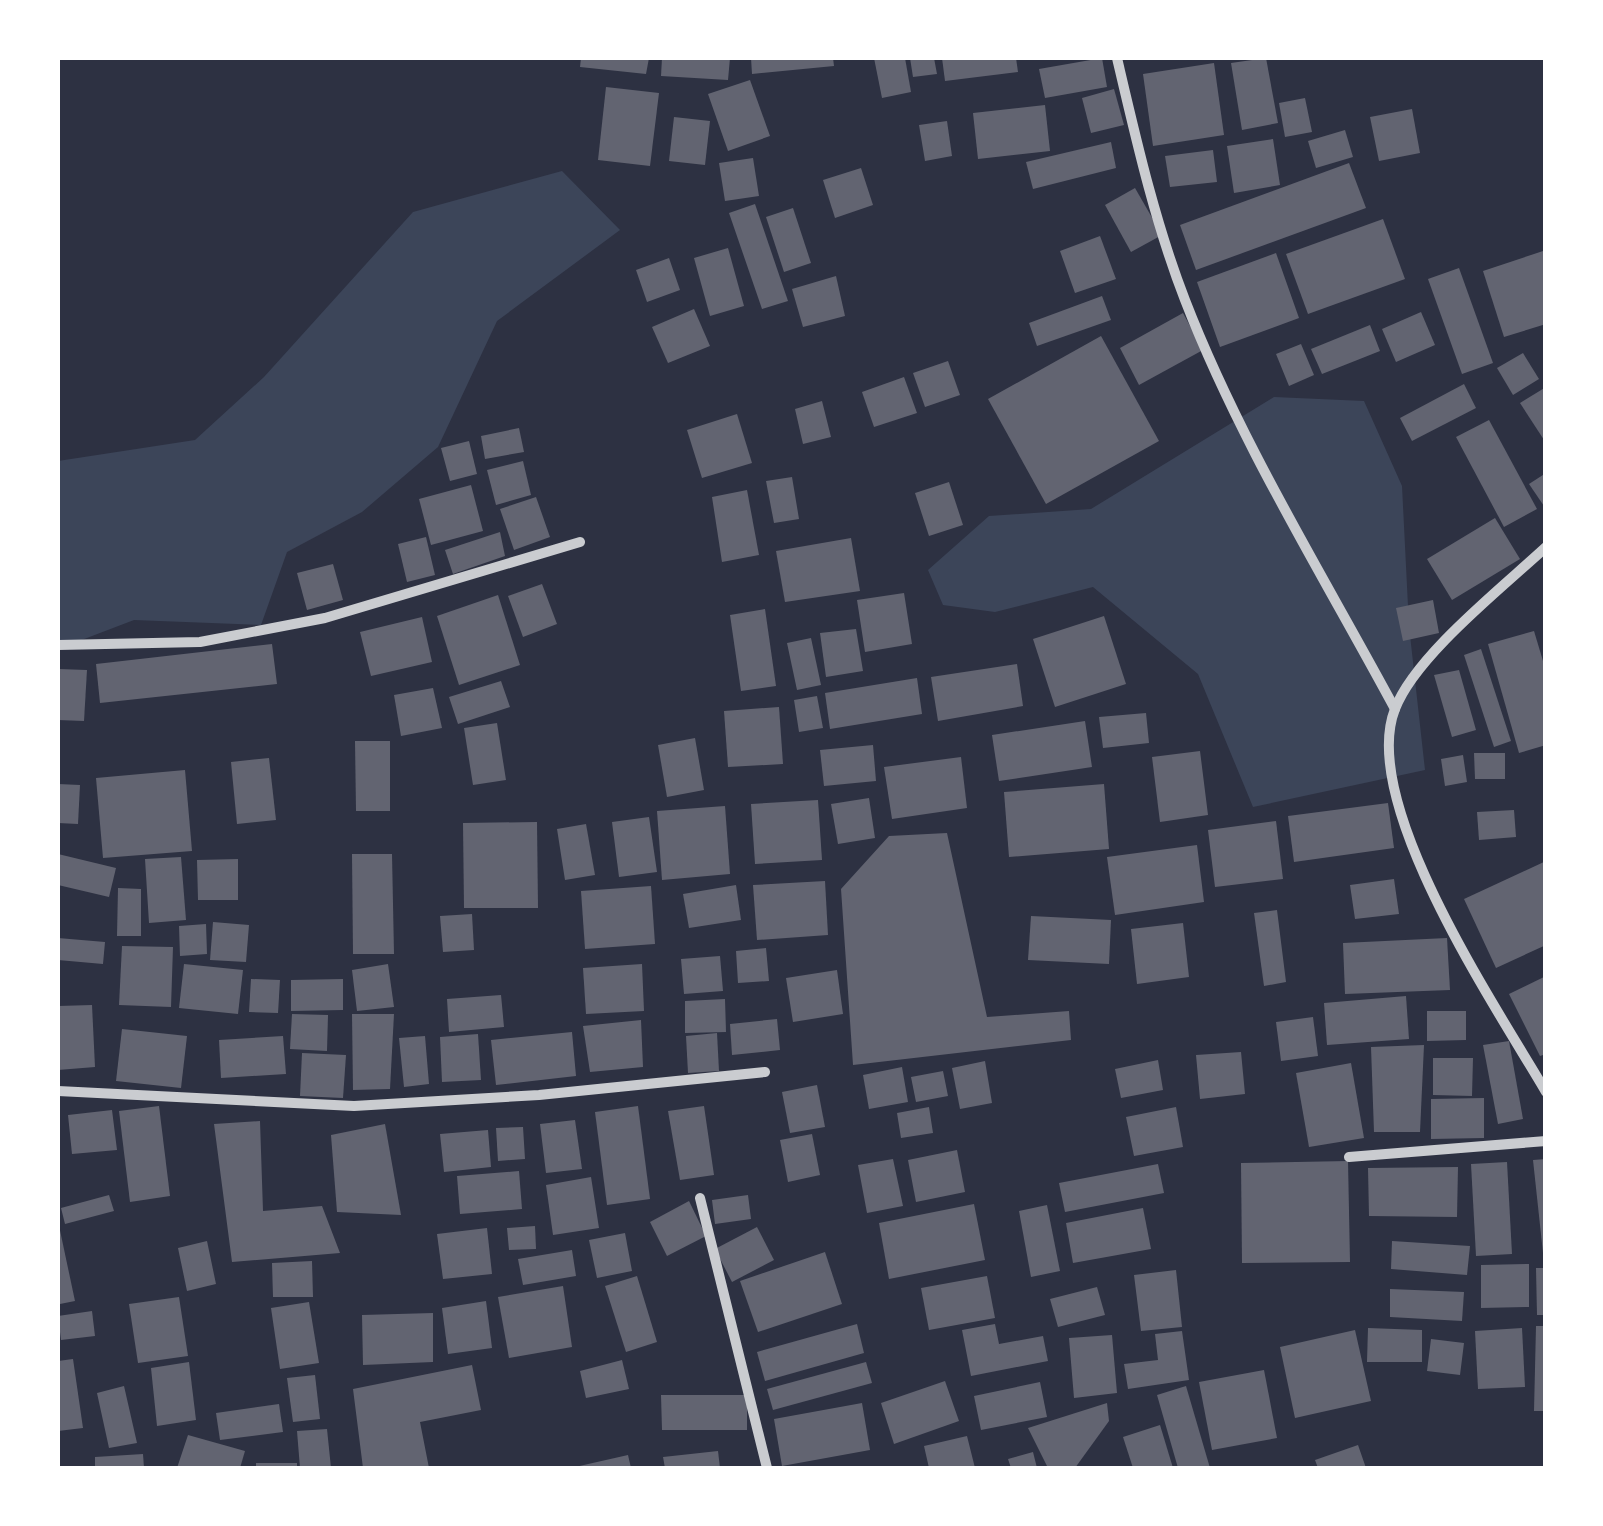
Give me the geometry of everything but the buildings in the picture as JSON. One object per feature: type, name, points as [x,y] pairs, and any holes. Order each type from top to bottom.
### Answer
[{"type":"street","points":[[1117,58],[1137,146],[1185,300],[1241,422],[1394,709]]},
{"type":"street","points":[[58,644],[200,642],[325,618],[580,542]]},
{"type":"street","points":[[1546,547],[1422,665],[1394,709],[1386,754],[1394,804],[1459,944],[1546,1092]]},
{"type":"street","points":[[58,1091],[354,1106],[539,1094],[766,1072]]},
{"type":"street","points":[[1349,1157],[1546,1140]]},
{"type":"street","points":[[700,1198],[766,1468]]},
{"type":"shaded area","points":[[562,171],[620,230],[497,321],[438,447],[362,512],[287,552],[261,625],[134,620],[58,649],[58,461],[195,440],[264,377],[413,212]]},
{"type":"shaded area","points":[[1274,397],[1364,401],[1402,486],[1409,626],[1425,770],[1253,807],[1198,674],[1093,587],[995,612],[943,605],[928,570],[989,516],[1091,509]]}]
